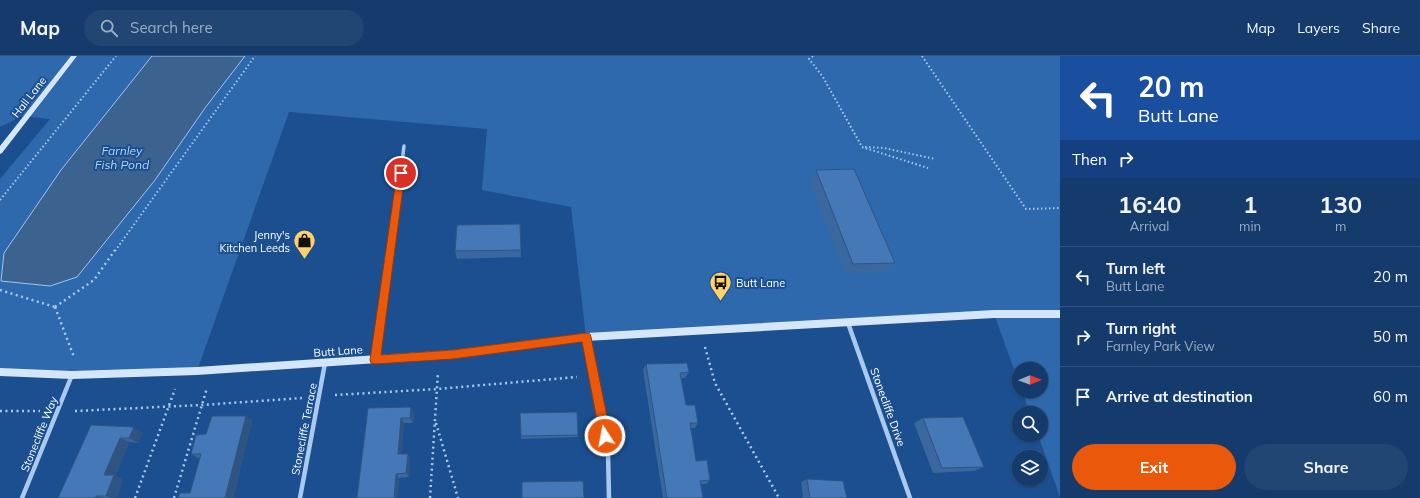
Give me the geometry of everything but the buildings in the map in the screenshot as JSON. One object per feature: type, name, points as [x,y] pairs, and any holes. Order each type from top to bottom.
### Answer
[{"type":"street","name":"Hall Lane","points":[[0,151],[74,56]]},
{"type":"street","points":[[375,360],[397,213],[404,146]]},
{"type":"street","name":"Butt Lane","points":[[0,372],[72,375],[181,372],[439,355],[586,337],[994,314],[1060,314]]},
{"type":"street","name":"Stonecliffe Drive","points":[[848,323],[910,498]]},
{"type":"street","points":[[586,337],[608,451],[609,498]]},
{"type":"street","name":"Stonecliffe Terrace","points":[[300,498],[325,363]]},
{"type":"street","name":"Stonecliffe Way","points":[[22,498],[72,375]]},
{"type":"path","points":[[0,200],[116,56]]},
{"type":"path","points":[[55,307],[94,280],[255,56]]},
{"type":"path","points":[[814,56],[809,59],[823,77],[862,147],[928,168]]},
{"type":"path","points":[[922,56],[1026,209],[1060,208]]},
{"type":"path","points":[[862,147],[884,148],[935,159]]},
{"type":"path","points":[[0,290],[55,307]]},
{"type":"path","points":[[55,307],[76,363],[72,375]]},
{"type":"path","points":[[700,331],[715,383],[779,498]]},
{"type":"path","points":[[430,498],[439,355]]},
{"type":"path","points":[[174,498],[213,370]]},
{"type":"path","points":[[135,498],[181,372]]},
{"type":"path","points":[[0,411],[58,412],[202,405],[437,389],[593,375]]},
{"type":"path","points":[[435,421],[458,498]]},
{"type":"shaded area","points":[[0,56],[1060,56],[1060,497],[1048,463],[1048,450],[1043,450],[1040,442],[1048,442],[1048,406],[1027,406],[1025,398],[1048,398],[1048,362],[1012,362],[1012,364],[994,314],[586,337],[571,207],[482,190],[487,129],[289,112],[197,371],[0,372],[0,179],[50,119],[22,116],[0,127]]},
{"type":"water","name":"Farnley Fish Pond","points":[[152,56],[245,56],[205,108],[155,180],[77,277],[50,286],[1,281],[4,253],[61,170]]},
{"type":"place","name":"Jenny's Kitchen Leeds","points":[[305,260]]},
{"type":"place","name":"Butt Lane","points":[[720,302]]},
{"type":"route","points":[[401,173],[397,213],[375,360],[453,354],[586,337],[605,436]]}]
